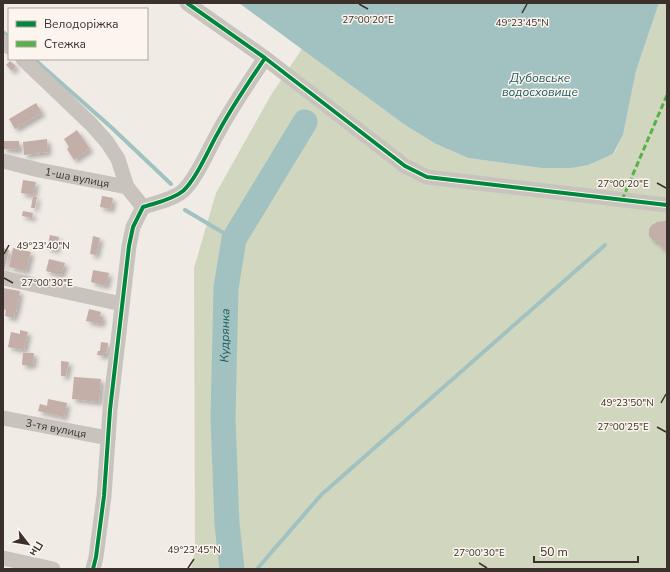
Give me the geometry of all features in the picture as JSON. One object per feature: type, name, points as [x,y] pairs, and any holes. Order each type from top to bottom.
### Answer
[{"type":"street","points":[[186,3],[265,58],[405,166],[427,177],[667,205]]},
{"type":"street","points":[[94,563],[104,496],[108,438],[122,304],[132,232],[143,207],[175,195],[187,186],[233,107],[265,58]]},
{"type":"street","points":[[24,60],[91,124],[107,142],[118,159],[127,187],[143,207]]},
{"type":"street","name":"1-ша вулиця","points":[[3,161],[127,187]]},
{"type":"street","points":[[3,278],[122,304]]},
{"type":"street","name":"3-тя вулиця","points":[[3,418],[108,438]]},
{"type":"street","points":[[3,558],[53,569]]},
{"type":"green space","points":[[659,3],[667,3],[667,569],[191,569],[195,551],[194,268],[216,193],[271,95],[302,49],[405,125],[436,144],[468,158],[541,168],[571,168],[614,154],[623,135],[636,71]]},
{"type":"water","name":"Дубовське водосховище","points":[[239,3],[659,3],[636,71],[623,135],[613,154],[588,165],[571,168],[541,168],[468,158],[436,144],[405,125]]},
{"type":"building","points":[[10,61],[16,66],[12,71],[6,65]]},
{"type":"building","points":[[36,103],[42,113],[15,129],[9,119]]},
{"type":"building","points":[[77,130],[90,149],[74,160],[67,149],[69,147],[64,139]]},
{"type":"building","points":[[47,139],[48,152],[24,155],[23,142]]},
{"type":"building","points":[[3,141],[19,141],[19,150],[3,149]]},
{"type":"building","points":[[23,180],[36,182],[33,195],[21,193]]},
{"type":"building","points":[[33,196],[37,197],[35,208],[31,208]]},
{"type":"building","points":[[102,196],[113,198],[111,209],[100,207]]},
{"type":"building","points":[[23,211],[33,213],[32,218],[22,216]]},
{"type":"building","points":[[667,219],[667,249],[661,247],[658,242],[649,236],[649,229],[657,222],[665,221]]},
{"type":"building","points":[[50,235],[59,237],[56,250],[47,248]]},
{"type":"building","points":[[93,236],[100,238],[96,255],[90,254]]},
{"type":"building","points":[[3,248],[9,250],[4,271],[3,271]]},
{"type":"building","points":[[13,248],[31,252],[26,271],[9,267]]},
{"type":"building","points":[[49,259],[65,263],[61,275],[46,271]]},
{"type":"building","points":[[93,270],[109,273],[106,286],[91,282]]},
{"type":"building","points":[[3,288],[20,291],[14,318],[5,316],[6,310],[3,309]]},
{"type":"building","points":[[89,309],[101,312],[100,316],[103,317],[101,324],[86,321]]},
{"type":"building","points":[[20,330],[28,332],[24,350],[8,347],[11,332],[20,334]]},
{"type":"building","points":[[101,342],[108,343],[107,353],[105,352],[105,356],[97,355],[98,351],[100,351]]},
{"type":"building","points":[[23,353],[34,353],[33,365],[22,365]]},
{"type":"building","points":[[61,361],[69,362],[66,376],[61,376]]},
{"type":"building","points":[[74,377],[101,379],[99,402],[72,399]]},
{"type":"building","points":[[48,399],[67,403],[64,417],[38,411],[40,404],[47,406]]},
{"type":"waterway","points":[[3,32],[8,36]]},
{"type":"waterway","points":[[35,60],[111,127],[171,184]]},
{"type":"waterway","name":"Кудрянка","points":[[232,569],[227,524],[223,418],[226,288],[234,239],[305,122]]},
{"type":"waterway","points":[[185,210],[234,239]]},
{"type":"waterway","points":[[257,569],[321,495],[605,245]]},
{"type":"marked path","points":[[622,200],[667,95]]},
{"type":"cycle path","points":[[187,3],[265,58],[405,166],[427,177],[667,205]]},
{"type":"cycle path","points":[[93,569],[104,496],[110,410],[129,246],[133,227],[143,207],[174,197],[183,191],[193,179],[230,112],[265,58]]}]
